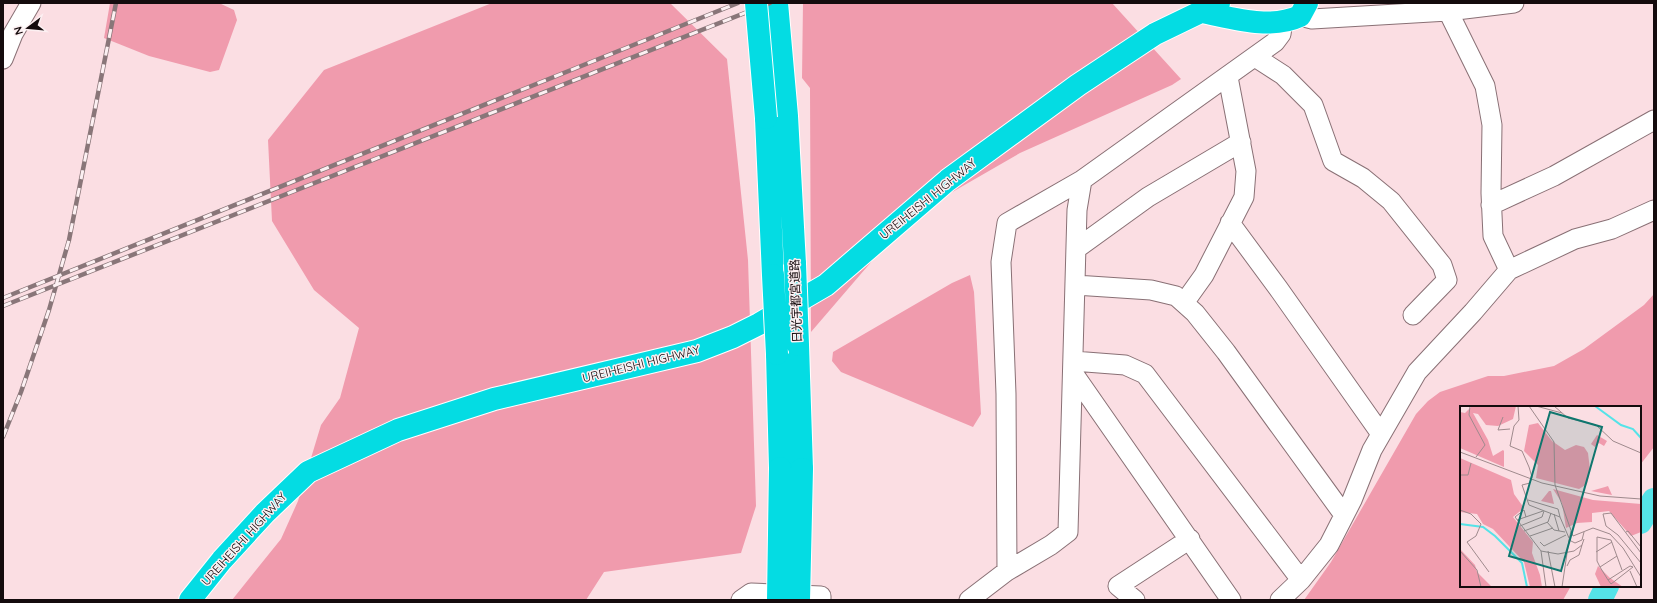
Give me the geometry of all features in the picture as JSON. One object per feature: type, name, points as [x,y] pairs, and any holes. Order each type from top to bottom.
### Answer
[{"type":"highway","name":"日光宇都宮道路","points":[[756,3],[766,118],[777,354],[791,468],[799,600]]},
{"type":"highway","name":"日光宇都宮道路","points":[[777,3],[787,116],[798,345],[791,468],[778,600]]},
{"type":"highway","name":"UREIHEISHI HIGHWAY","points":[[190,600],[222,560],[265,513],[308,472],[398,430],[494,399],[697,351],[733,337],[759,324],[826,285],[948,180],[1078,85],[1155,34],[1211,8],[1243,20],[1270,22],[1297,14]]},
{"type":"street","points":[[3,59],[13,34],[31,3]]},
{"type":"street","points":[[1007,571],[1006,394],[1001,262],[1007,223],[1082,180],[1228,77],[1275,42],[1297,14],[1312,19],[1446,7],[1514,3]]},
{"type":"street","points":[[1446,7],[1485,86],[1492,125],[1491,205],[1493,236],[1509,270]]},
{"type":"street","points":[[1255,57],[1283,75],[1313,105],[1333,161],[1363,178],[1391,201],[1442,265],[1446,280],[1413,315]]},
{"type":"street","points":[[1184,303],[1204,275],[1244,196],[1246,171],[1228,77]]},
{"type":"street","points":[[1491,205],[1554,176],[1654,120]]},
{"type":"street","points":[[1076,249],[1148,197],[1241,142]]},
{"type":"street","points":[[969,600],[1007,571],[1068,532],[1077,210],[1082,180]]},
{"type":"street","points":[[1280,600],[1301,580],[1329,545],[1344,515],[1372,450],[1418,372],[1509,270],[1575,239],[1612,229],[1654,210]]},
{"type":"street","points":[[1230,223],[1278,288],[1381,434]]},
{"type":"street","points":[[1075,285],[1151,290],[1176,296],[1195,313],[1226,352],[1344,515]]},
{"type":"street","points":[[1073,367],[1125,365],[1145,374],[1301,580]]},
{"type":"street","points":[[1073,367],[1231,600]]},
{"type":"street","points":[[1135,600],[1118,586],[1190,539]]},
{"type":"street","points":[[741,600],[751,592],[820,596],[821,600]]},
{"type":"shaded area","points":[[110,3],[219,3],[234,10],[237,20],[219,70],[210,72],[149,56],[104,38]]},
{"type":"shaded area","points":[[492,3],[670,3],[727,59],[748,260],[756,506],[741,553],[604,572],[586,600],[232,600],[281,539],[298,501],[321,425],[340,398],[359,328],[314,290],[272,221],[268,140],[324,70]]},
{"type":"shaded area","points":[[803,3],[1112,3],[1181,79],[1172,85],[1020,153],[935,202],[927,197],[811,332],[810,88],[802,78]]},
{"type":"shaded area","points":[[970,275],[974,292],[981,414],[973,427],[841,372],[832,361],[833,352],[952,283]]},
{"type":"shaded area","points":[[1654,294],[1654,447],[1641,464],[1641,406],[1460,406],[1460,587],[1570,587],[1563,600],[1304,600],[1331,562],[1416,414],[1428,401],[1440,392],[1488,376],[1504,376],[1554,366],[1584,349],[1644,305]]},
{"type":"waterway","points":[[1641,520],[1654,500]]},
{"type":"waterway","points":[[1600,600],[1606,587]]},
{"type":"railway","points":[[3,437],[21,392],[49,310],[69,240],[116,3]]},
{"type":"railway","points":[[3,298],[738,3]]},
{"type":"railway","points":[[3,306],[770,3]]}]
